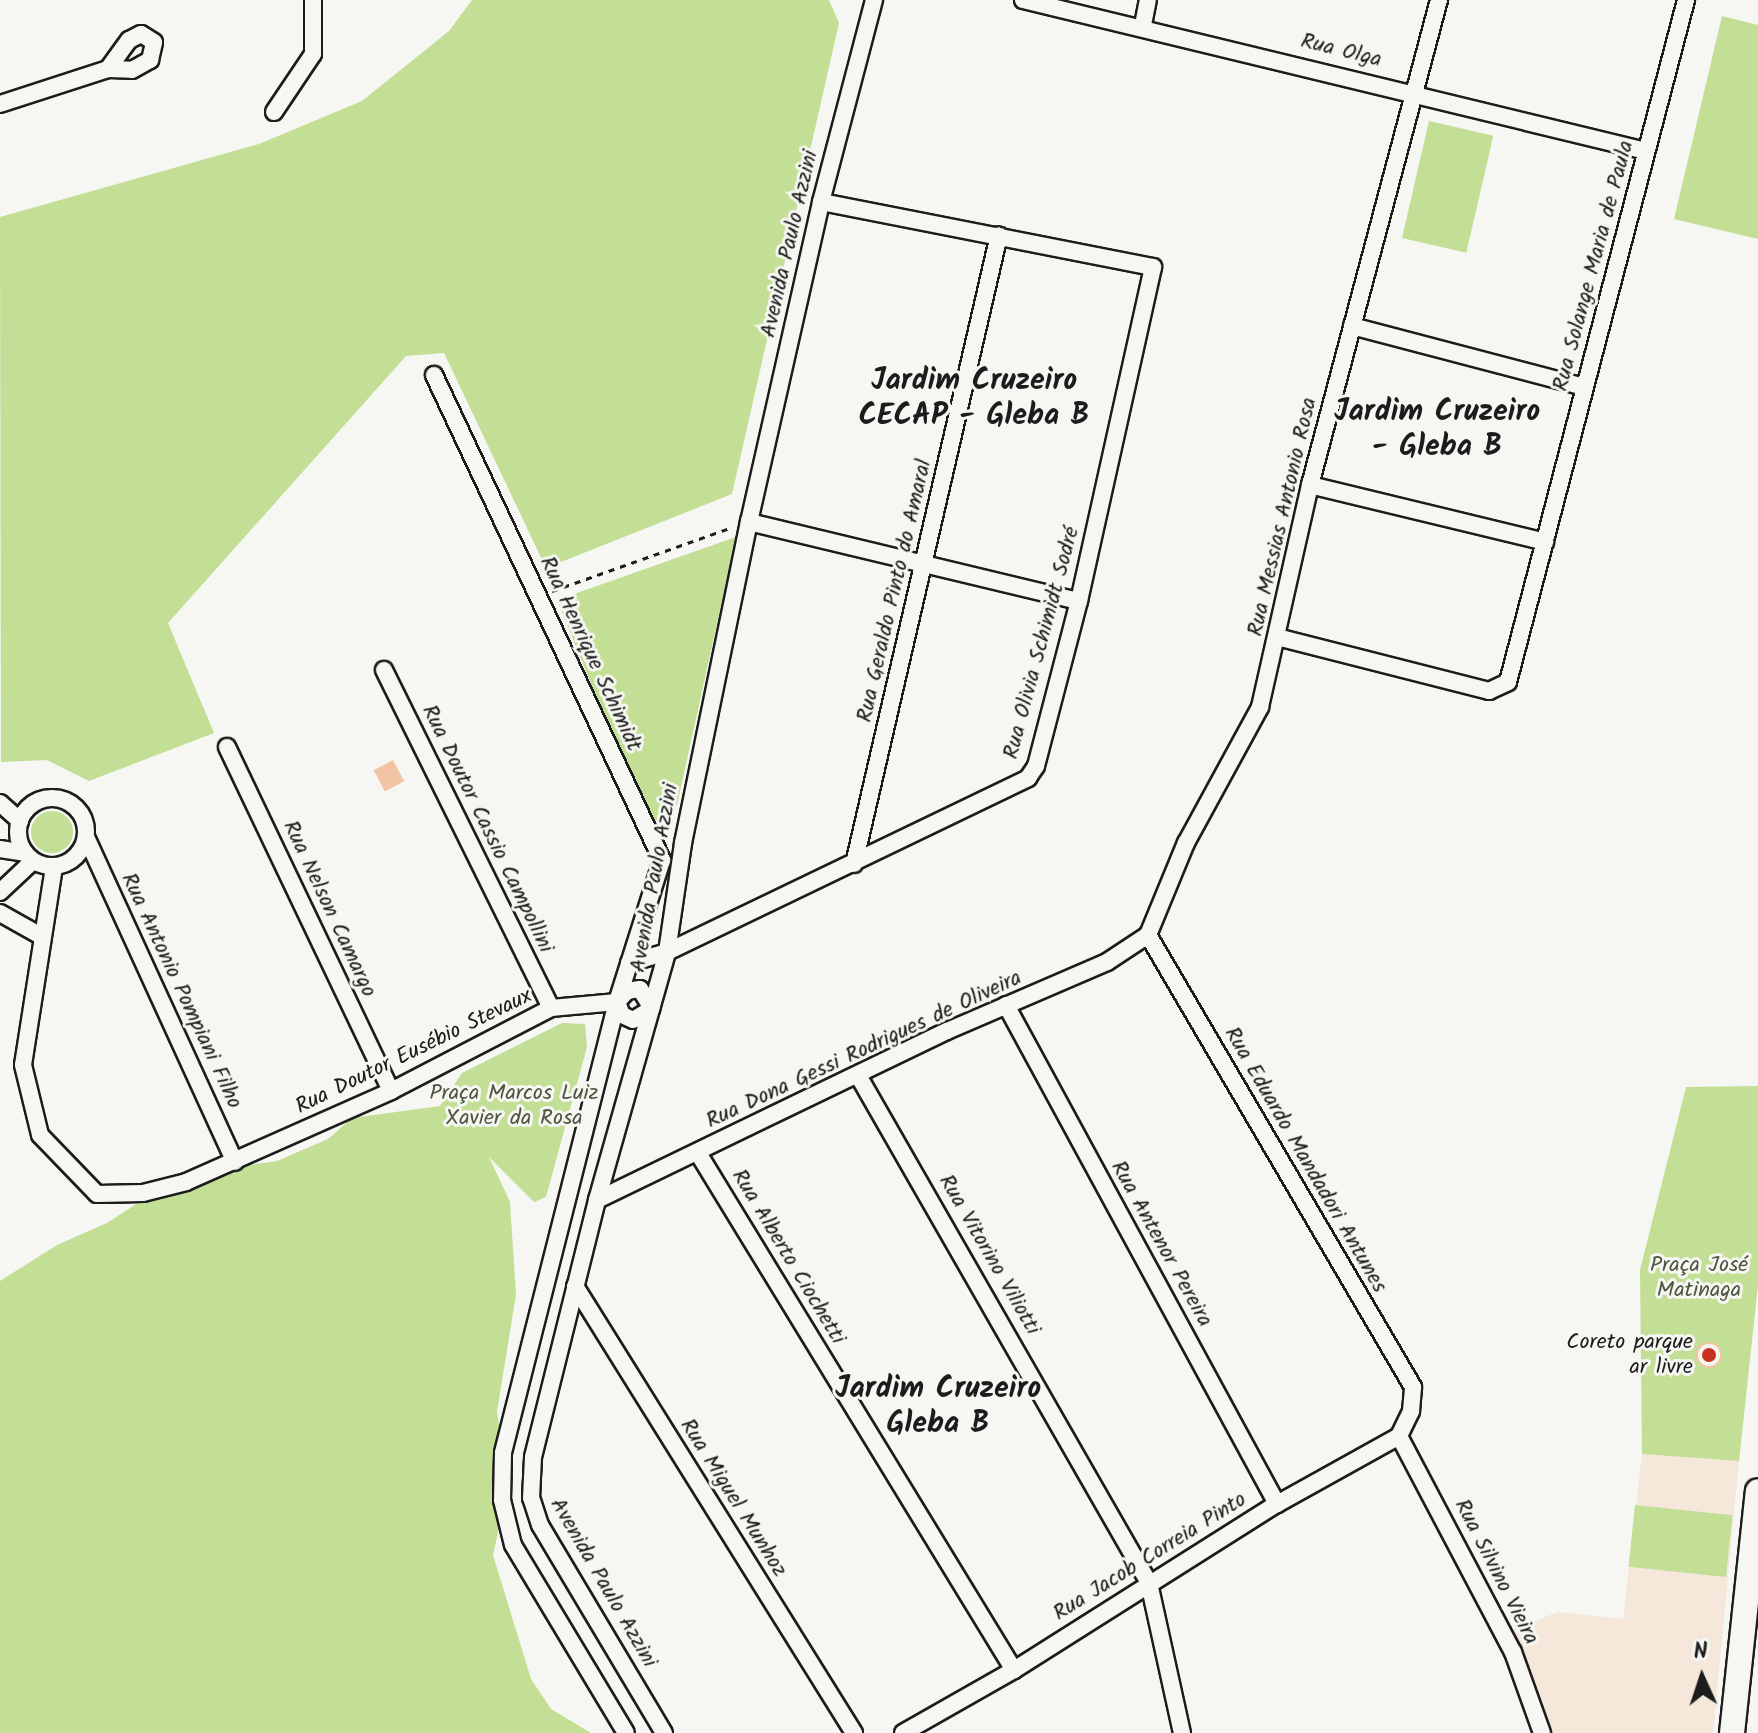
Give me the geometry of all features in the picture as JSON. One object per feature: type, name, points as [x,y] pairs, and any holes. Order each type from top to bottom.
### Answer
[{"type":"main road","points":[[1732,1733],[1754,1575],[1758,1491]]},
{"type":"street","points":[[274,112],[313,54],[313,0]]},
{"type":"street","name":"Avenida Paulo Azzini","points":[[664,1733],[540,1525],[531,1498],[533,1457],[597,1200],[667,952],[682,869],[683,843],[749,522],[821,202],[874,0]]},
{"type":"street","name":"Rua Olga","points":[[1023,0],[1143,25],[1646,151]]},
{"type":"street","points":[[1143,25],[1148,0]]},
{"type":"street","name":"Rua Messias Antonio Rosa","points":[[1148,935],[1186,843],[1260,707],[1310,485],[1418,92],[1439,0]]},
{"type":"street","name":"Rua Solange Maria de Paula","points":[[1277,637],[1489,691],[1508,682],[1686,0]]},
{"type":"street","points":[[0,104],[108,69]]},
{"type":"street","points":[[821,202],[999,235]]},
{"type":"street","name":"Rua Olivia Schimidt Sodré","points":[[629,963],[667,952],[854,864],[1028,778],[1036,766],[1079,601],[1153,267],[999,235]]},
{"type":"street","name":"Rua Geraldo Pinto do Amaral","points":[[854,864],[999,235]]},
{"type":"street","points":[[1352,326],[1584,387]]},
{"type":"street","name":"Rua Henrique Schimidt","points":[[434,375],[662,860]]},
{"type":"street","points":[[1310,485],[1545,542]]},
{"type":"street","points":[[749,522],[1079,601]]},
{"type":"street","name":"Rua Doutor Cassio Campollini","points":[[384,670],[551,1008]]},
{"type":"street","name":"Rua Nelson Camargo","points":[[227,747],[391,1091]]},
{"type":"street","points":[[0,849],[54,867],[75,859],[87,839],[83,816],[66,800],[33,804],[20,821]]},
{"type":"street","points":[[0,803],[20,821],[29,857]]},
{"type":"street","name":"Rua Antonio Pompiani Filho","points":[[87,839],[235,1162]]},
{"type":"street","points":[[626,1733],[513,1545],[502,1500],[503,1453],[617,1002],[662,860],[683,843]]},
{"type":"street","points":[[0,892],[29,857]]},
{"type":"street","points":[[662,860],[682,869]]},
{"type":"street","name":"Rua Doutor Eusébio Stevaux","points":[[54,867],[23,1065],[40,1135],[97,1194],[143,1193],[235,1162],[391,1091],[551,1008],[617,1002]]},
{"type":"street","points":[[0,913],[43,937]]},
{"type":"street","name":"Rua Dona Gessi Rodrigues de Oliveira","points":[[597,1200],[1006,1005],[1107,962],[1148,935]]},
{"type":"street","name":"Rua Eduardo Mandadori Antunes","points":[[1148,935],[1413,1387],[1411,1411],[1399,1436]]},
{"type":"street","points":[[617,1002],[622,1015],[633,1020],[646,1017],[652,1008]]},
{"type":"street","name":"Rua Antenor Pereira","points":[[1006,1005],[1277,1504]]},
{"type":"street","name":"Rua Vitorino Viliotti","points":[[859,1077],[1149,1583],[1182,1733]]},
{"type":"street","name":"Rua Alberto Ciochetti","points":[[698,1153],[1014,1670]]},
{"type":"street","name":"Rua Miguel Munhoz","points":[[575,1286],[854,1733]]},
{"type":"street","name":"Rua Jacob Correia Pinto","points":[[903,1733],[1014,1670],[1277,1504],[1399,1436]]},
{"type":"street","name":"Rua Silvino Vieira","points":[[1399,1436],[1506,1638],[1542,1733]]},
{"type":"path","points":[[538,596],[749,522]]},
{"type":"shaded area","points":[[1642,1454],[1739,1461],[1713,1733],[1546,1733],[1514,1629],[1558,1612],[1623,1619]]},
{"type":"green space","points":[[472,0],[829,0],[839,23],[732,494],[546,568],[444,353],[406,356],[168,623],[214,733],[89,781],[47,760],[1,762],[0,217],[259,144],[362,101],[449,31]]},
{"type":"green space","points":[[1722,16],[1758,25],[1758,239],[1674,219]]},
{"type":"green space","points":[[1429,121],[1493,136],[1466,253],[1402,238]]},
{"type":"green space","points":[[736,537],[677,805],[662,820],[647,821],[557,600]]},
{"type":"green space","points":[[52,811],[67,817],[73,832],[67,847],[52,853],[37,847],[31,832],[37,817]]},
{"type":"green space","name":"Praça Marcos Luiz Xavier da Rosa","points":[[562,1023],[585,1024],[587,1047],[546,1197],[534,1202],[489,1157],[510,1202],[516,1295],[497,1411],[508,1488],[493,1555],[531,1679],[551,1709],[591,1733],[0,1733],[0,1281],[57,1245],[107,1223],[181,1175],[277,1161],[328,1139],[352,1118],[440,1106],[462,1073]]},
{"type":"green space","name":"Praça José Matinaga","points":[[1758,1086],[1758,1285],[1739,1461],[1642,1454],[1640,1270],[1686,1087]]},
{"type":"green space","points":[[1635,1505],[1732,1515],[1726,1577],[1629,1567]]},
{"type":"building","points":[[393,760],[404,781],[385,792],[374,770]]},
{"type":"building","name":"Coreto parque ar livre","points":[[1709,1342],[1719,1345],[1722,1355],[1719,1365],[1709,1368],[1699,1365],[1696,1355],[1699,1345]]},
{"type":"place","name":"Coreto parque ar livre","points":[[1709,1355]]},
{"type":"district","name":"Jardim Cruzeiro CECAP - Gleba B","points":[[974,398]]},
{"type":"district","name":"Jardim Cruzeiro - Gleba B","points":[[1437,429]]},
{"type":"district","name":"Jardim Cruzeiro Gleba B","points":[[938,1406]]}]
